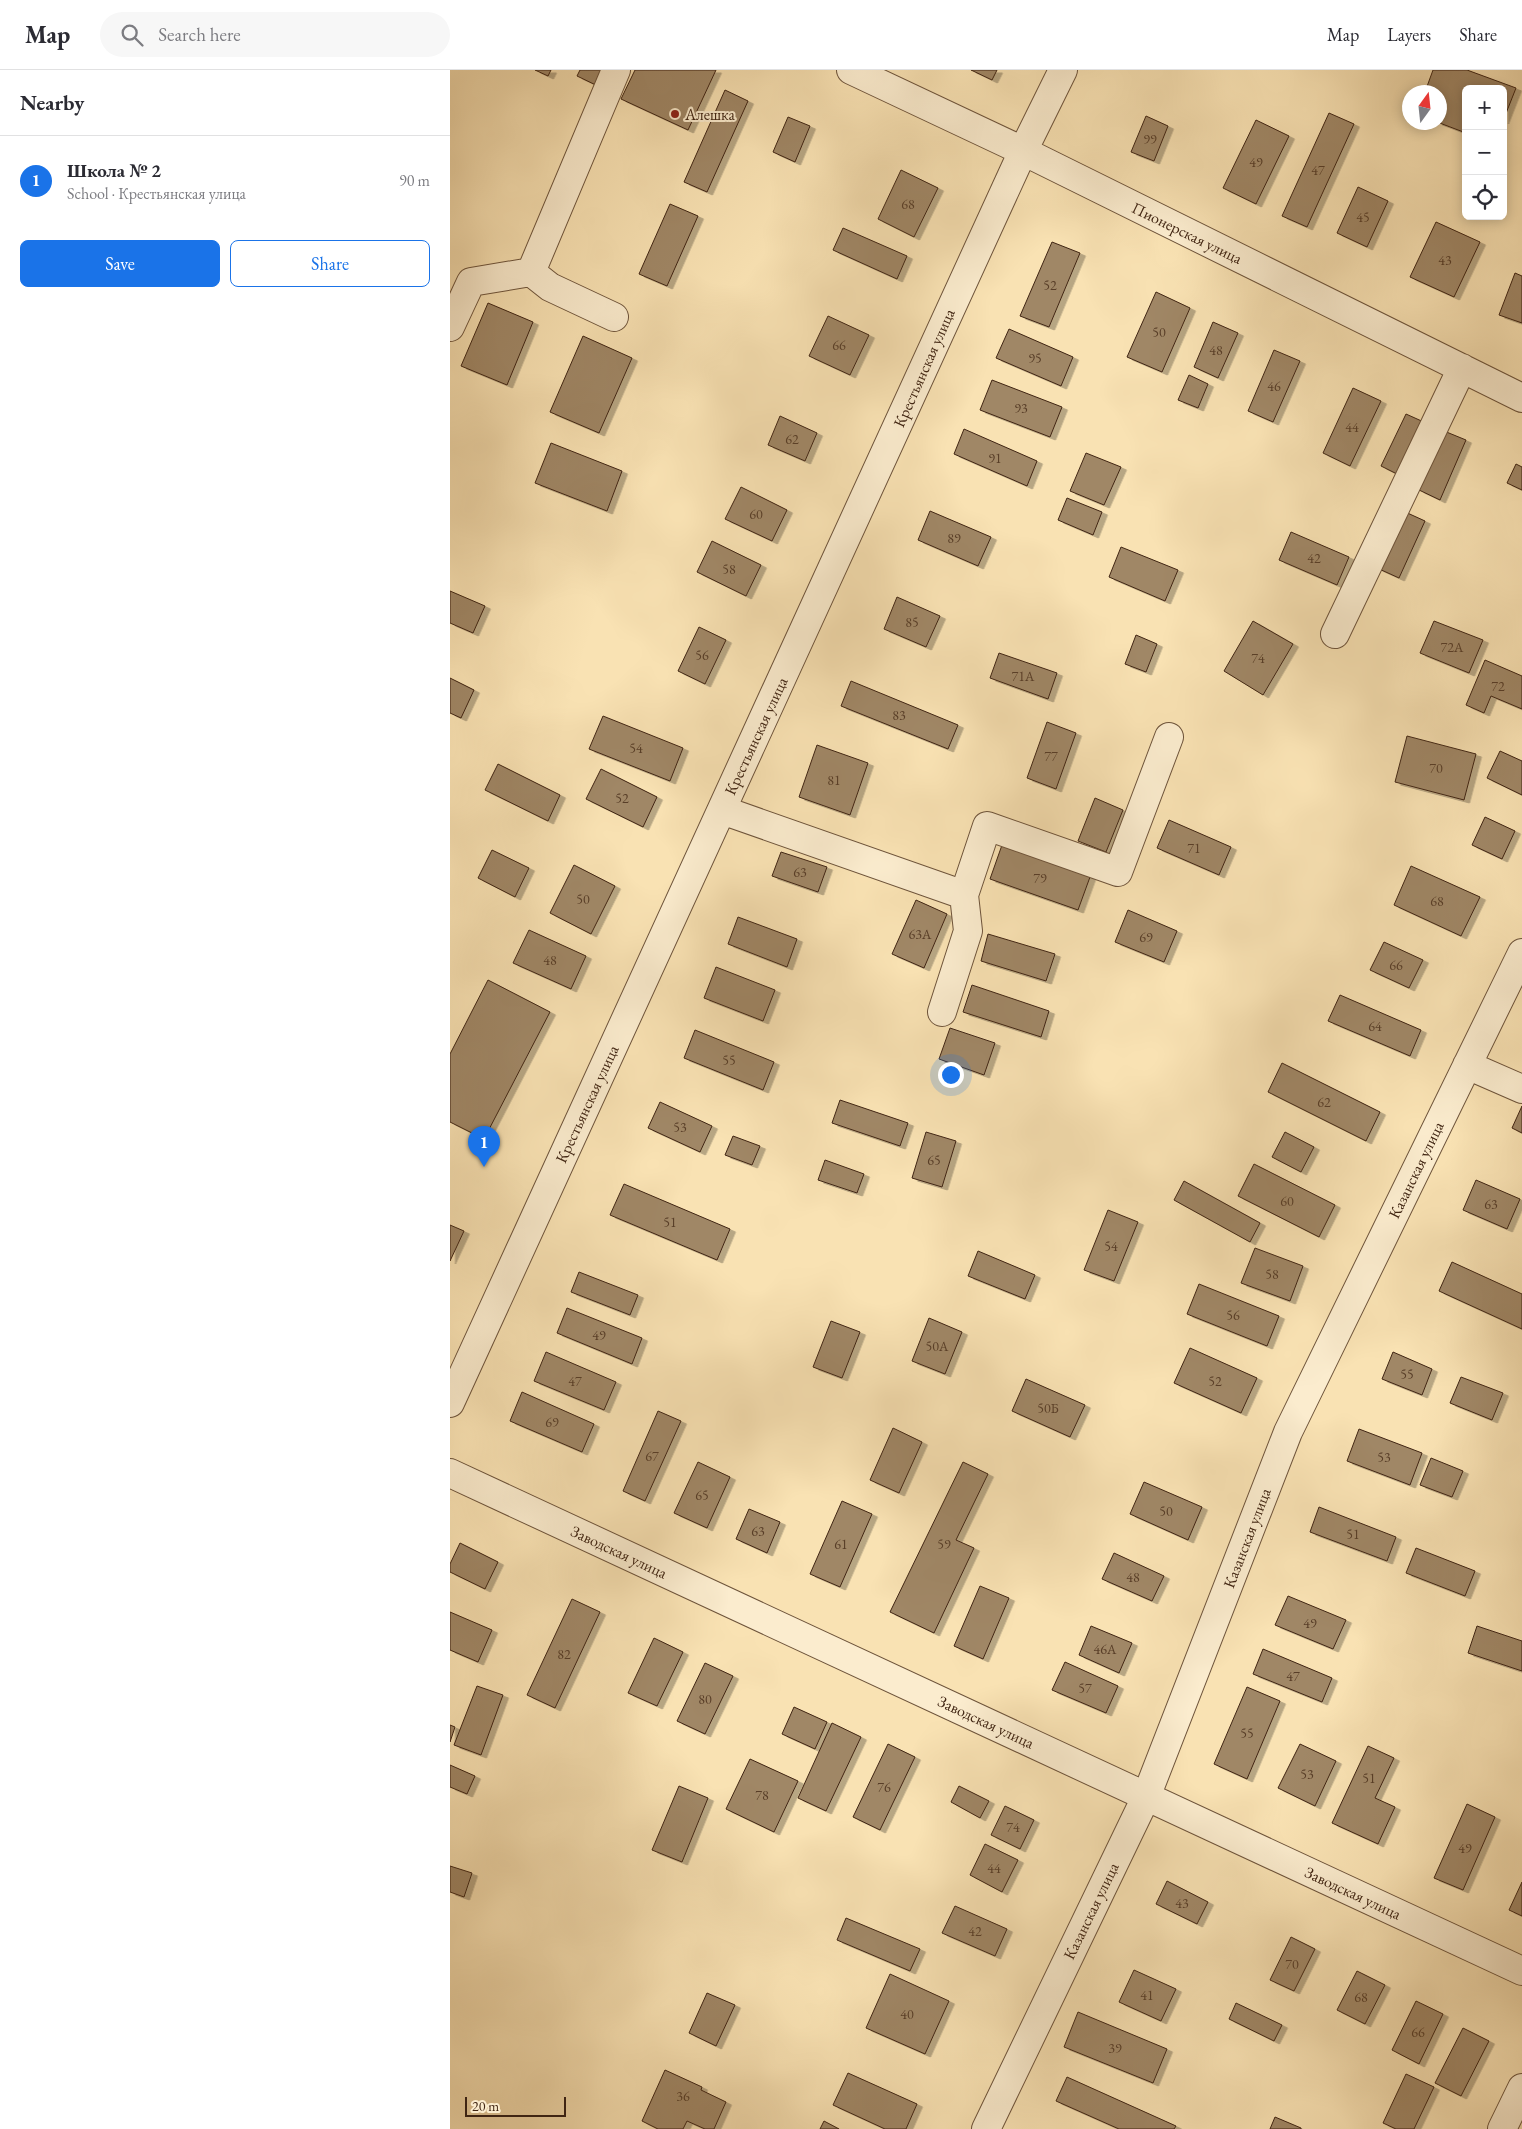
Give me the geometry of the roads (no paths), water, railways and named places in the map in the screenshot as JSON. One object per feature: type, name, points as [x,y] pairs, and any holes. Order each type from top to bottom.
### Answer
[{"type":"street","points":[[531,272],[616,70]]},
{"type":"street","name":"Пионерская улица","points":[[851,70],[1023,152],[1522,398]]},
{"type":"street","name":"Крестьянская улица","points":[[450,1403],[1023,152],[1063,70]]},
{"type":"street","points":[[450,327],[471,282],[531,272],[550,287],[614,317]]},
{"type":"street","points":[[1335,634],[1462,368]]},
{"type":"street","points":[[942,1012],[968,931],[964,895],[987,826],[1118,872],[1170,737]]},
{"type":"street","points":[[722,810],[964,895]]},
{"type":"street","name":"Казанская улица","points":[[986,2129],[1146,1797],[1288,1432],[1522,953]]},
{"type":"street","points":[[1467,1065],[1522,1089]]},
{"type":"street","name":"Заводская улица","points":[[450,1474],[1522,1971]]},
{"type":"street","points":[[1502,2129],[1522,2088]]},
{"type":"place","name":"Алешка","points":[[675,114]]},
{"type":"place","name":"Школа № 2","points":[[484,1167]]}]
